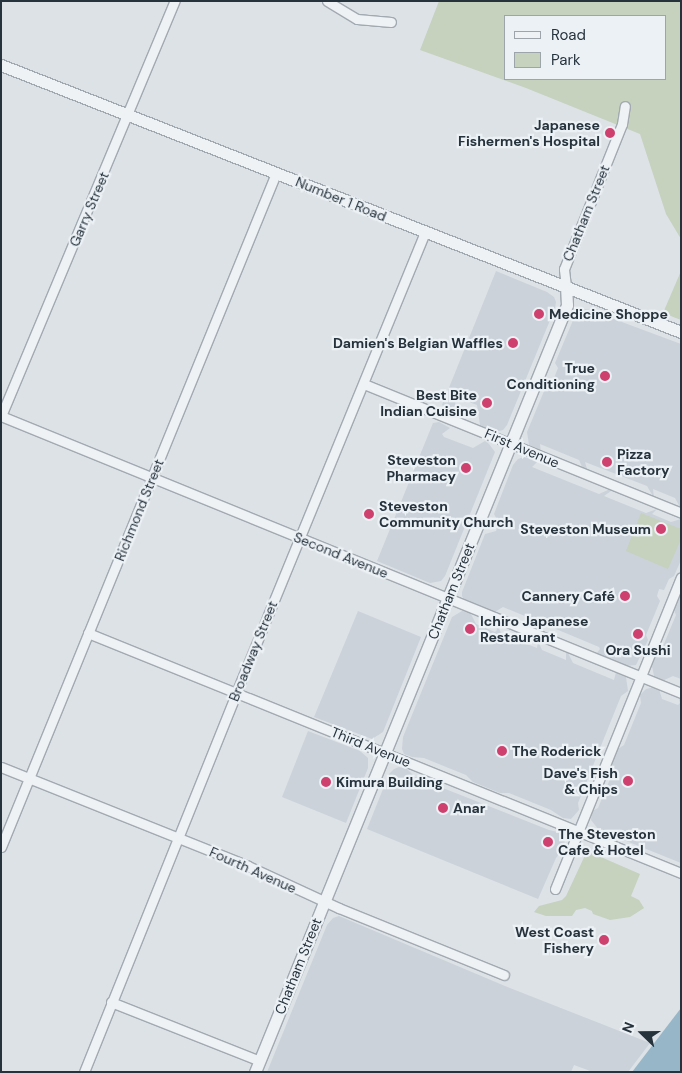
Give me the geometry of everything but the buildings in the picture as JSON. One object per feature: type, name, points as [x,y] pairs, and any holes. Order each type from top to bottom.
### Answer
[{"type":"street","name":"Garry Street","points":[[1,416],[175,1]]},
{"type":"street","points":[[327,1],[358,19],[391,22]]},
{"type":"street","name":"Number 1 Road","points":[[1,65],[681,332]]},
{"type":"street","name":"Chatham Street","points":[[258,1066],[567,305],[564,269],[622,124],[624,106]]},
{"type":"street","name":"Richmond Street","points":[[1,847],[276,172]]},
{"type":"street","name":"Broadway Street","points":[[84,1072],[236,693],[425,232]]},
{"type":"street","name":"First Avenue","points":[[364,384],[681,513]]},
{"type":"street","name":"Second Avenue","points":[[1,416],[681,693]]},
{"type":"street","points":[[555,889],[681,577]]},
{"type":"street","name":"Third Avenue","points":[[88,633],[681,873]]},
{"type":"street","name":"Fourth Avenue","points":[[1,767],[248,866],[324,902],[504,974]]},
{"type":"street","points":[[111,1002],[258,1066]]},
{"type":"shaded area","points":[[496,271],[547,292],[554,297],[556,302],[507,425],[503,430],[496,432],[480,425],[477,405],[456,397],[454,414],[442,405]]},
{"type":"shaded area","points":[[587,309],[681,344],[681,509],[675,498],[653,489],[654,498],[647,486],[585,462],[587,469],[583,469],[579,460],[540,444],[541,452],[529,445],[527,432],[547,384],[554,378],[558,368],[555,363],[574,318],[580,310]]},
{"type":"shaded area","points":[[439,422],[450,428],[442,434],[444,437],[473,448],[485,441],[495,452],[445,576],[441,581],[430,583],[377,561],[433,423]]},
{"type":"shaded area","points":[[524,457],[538,461],[532,467],[599,494],[610,489],[611,491],[604,496],[646,513],[657,509],[652,514],[671,522],[681,519],[681,560],[674,576],[669,579],[664,590],[659,589],[657,596],[660,601],[646,635],[648,640],[636,665],[625,666],[596,654],[600,649],[599,647],[503,607],[493,613],[465,601],[462,596],[485,534],[496,531],[499,523],[494,514],[513,465],[518,459]]},
{"type":"shaded area","points":[[681,594],[681,679],[673,676],[662,681],[654,676],[652,666],[655,658],[659,656],[676,615],[674,610]]},
{"type":"shaded area","points":[[358,611],[421,637],[383,732],[372,739],[314,717]]},
{"type":"shaded area","points":[[462,611],[470,612],[476,624],[495,632],[497,630],[496,624],[502,634],[537,648],[538,641],[542,650],[566,660],[566,653],[568,653],[573,663],[614,680],[616,672],[626,677],[628,691],[621,696],[578,803],[579,810],[571,819],[563,818],[551,810],[509,793],[500,793],[473,782],[466,775],[424,758],[404,754],[402,749],[403,737],[452,617]]},
{"type":"shaded area","points":[[654,687],[659,689],[662,699],[678,705],[680,703],[679,699],[681,700],[681,863],[599,830],[591,820],[592,811],[598,808],[613,772],[611,766],[618,749],[624,745],[641,703],[640,695],[646,689]]},
{"type":"shaded area","points":[[308,731],[360,751],[368,758],[368,768],[346,823],[282,797]]},
{"type":"shaded area","points":[[399,767],[407,769],[415,777],[549,830],[562,833],[565,838],[564,847],[556,858],[538,899],[367,829],[389,774]]},
{"type":"shaded area","points":[[339,916],[505,986],[650,1043],[628,1072],[593,1072],[574,1065],[571,1072],[267,1072],[327,925],[333,918]]},
{"type":"green space","points":[[439,1],[681,1],[681,239],[666,214],[640,134],[526,88],[420,50]]},
{"type":"green space","points":[[681,271],[681,320],[663,313]]},
{"type":"green space","points":[[641,513],[681,529],[681,539],[668,569],[626,551]]},
{"type":"green space","points":[[587,851],[640,874],[631,896],[639,900],[644,908],[630,917],[610,920],[593,914],[592,911],[585,908],[576,910],[572,916],[546,916],[534,912],[539,906],[562,900],[566,896]]},
{"type":"water","points":[[681,1008],[681,1072],[632,1072]]},
{"type":"place","name":"Japanese Fishermen's Hospital","points":[[610,133]]},
{"type":"place","name":"Medicine Shoppe","points":[[539,314]]},
{"type":"place","name":"Damien's Belgian Waffles","points":[[513,343]]},
{"type":"place","name":"True Conditioning","points":[[605,376]]},
{"type":"place","name":"Best Bite Indian Cuisine","points":[[487,403]]},
{"type":"place","name":"Pizza Factory","points":[[607,462]]},
{"type":"place","name":"Steveston Pharmacy","points":[[466,468]]},
{"type":"place","name":"Steveston Community Church","points":[[369,514]]},
{"type":"place","name":"Steveston Museum","points":[[661,529]]},
{"type":"place","name":"Cannery Café","points":[[625,596]]},
{"type":"place","name":"Ichiro Japanese Restaurant","points":[[470,629]]},
{"type":"place","name":"Ora Sushi","points":[[638,634]]},
{"type":"place","name":"The Roderick","points":[[502,751]]},
{"type":"place","name":"Dave's Fish & Chips","points":[[628,781]]},
{"type":"place","name":"Kimura Building","points":[[326,782]]},
{"type":"place","name":"Anar","points":[[443,808]]},
{"type":"place","name":"The Steveston Cafe & Hotel","points":[[548,842]]},
{"type":"place","name":"West Coast Fishery","points":[[604,940]]}]
